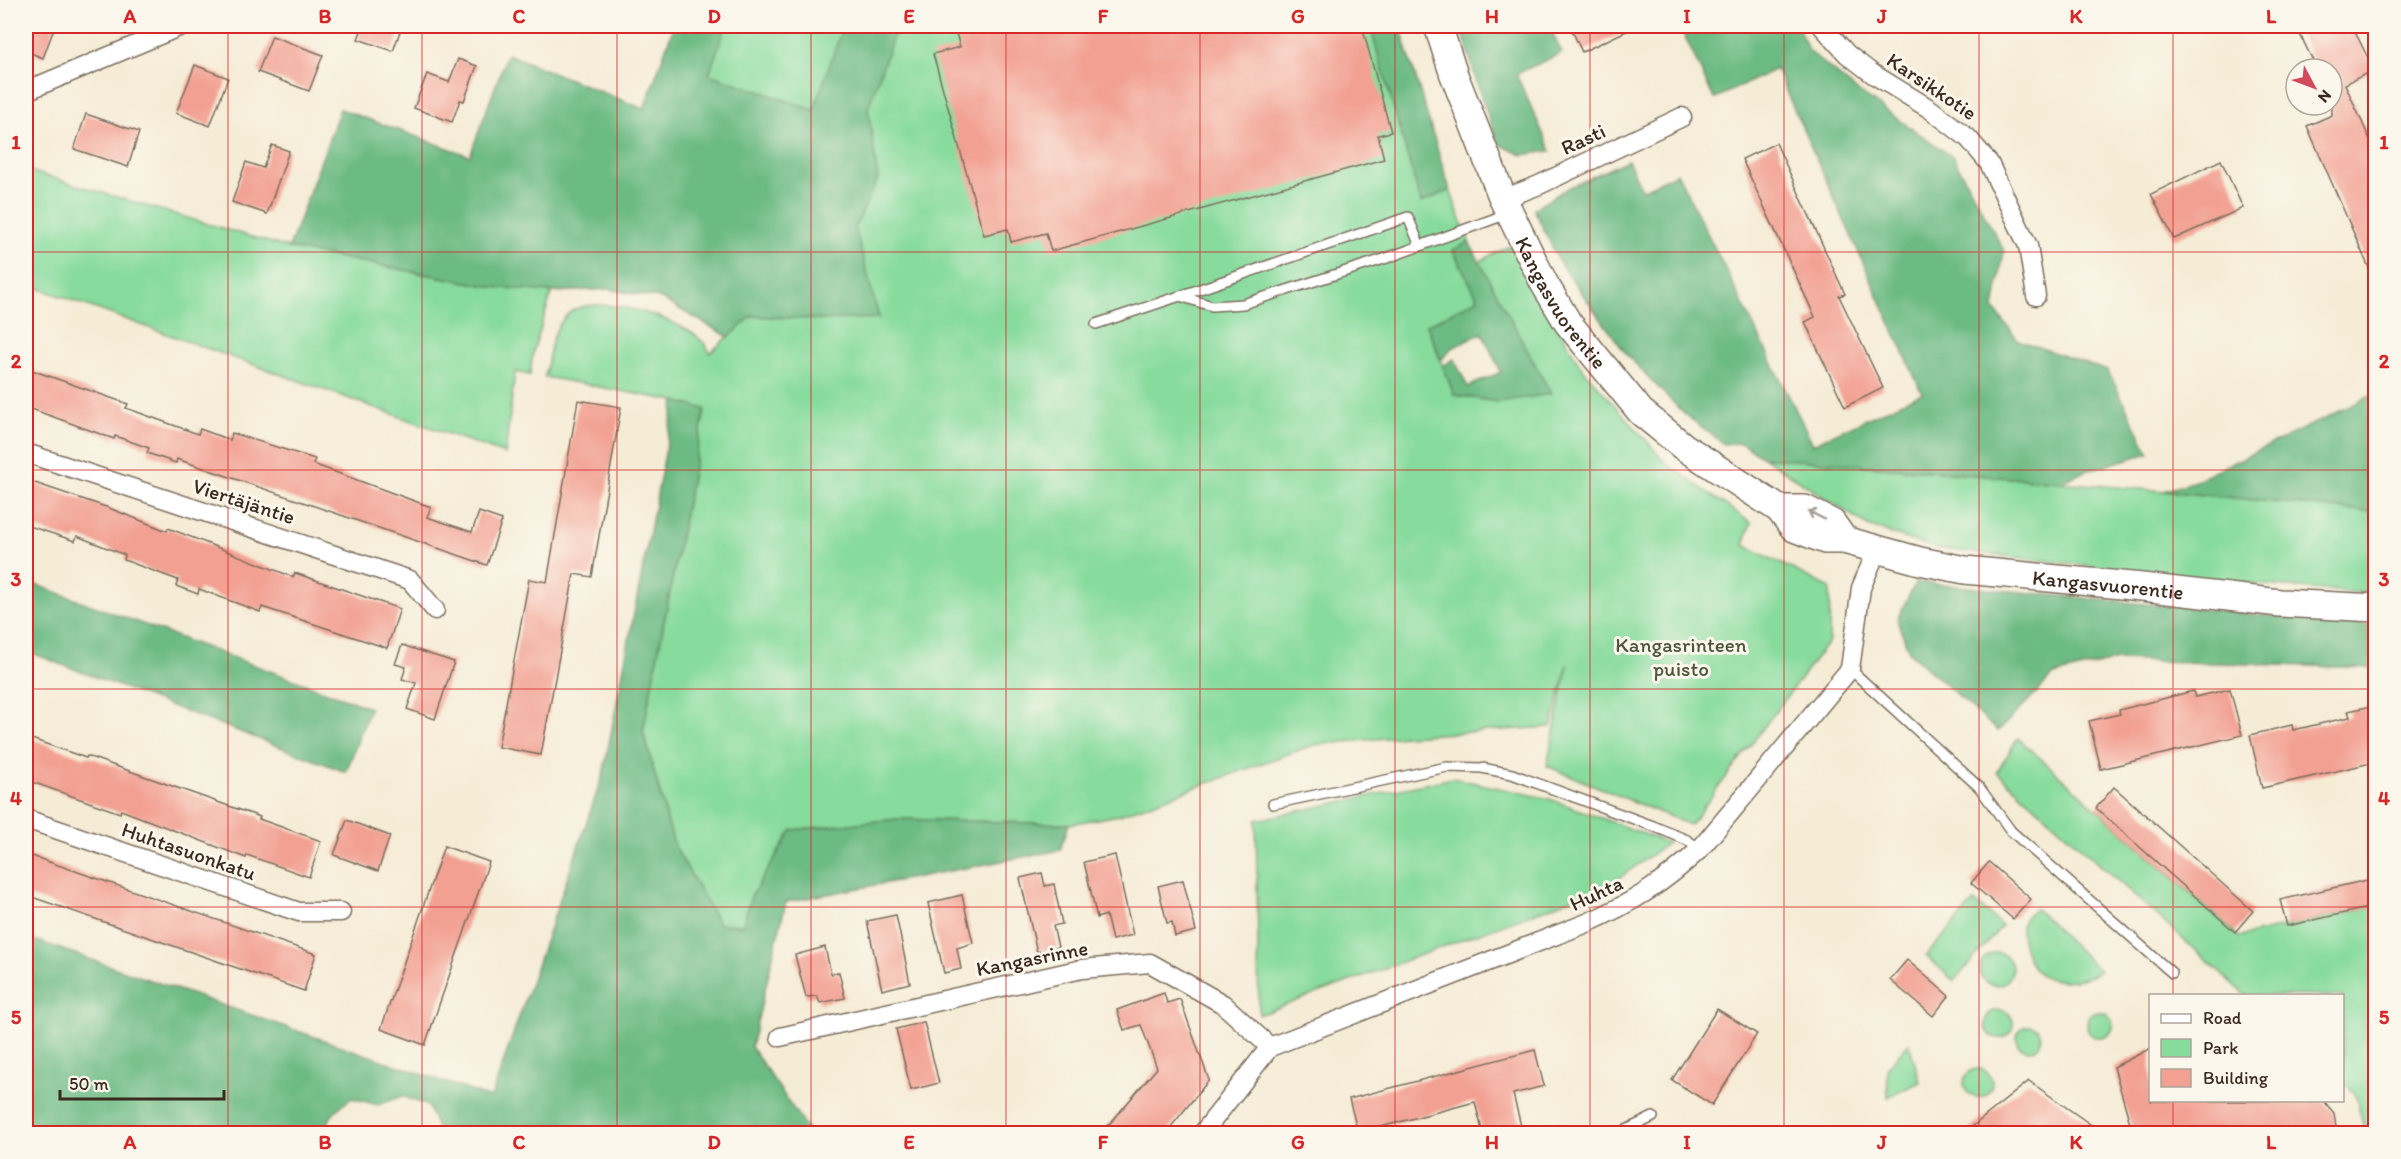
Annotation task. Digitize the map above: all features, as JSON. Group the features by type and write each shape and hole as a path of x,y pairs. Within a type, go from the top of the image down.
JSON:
{"main road":[{"name":"Kangasvuorentie","path":"1438,26 1454,75 1506,206 1544,283 1568,323 1641,412 1684,447 1779,509 1794,528 1825,540 1844,540 1965,570 2280,603 2376,608"}],"street":[{"path":"26,91 181,26"},
{"name":"Karsikkotie","path":"1821,26 1847,54 1864,67 1930,109 1968,138 1989,164 2028,246 2036,296"},
{"name":"Rasti","path":"1506,206 1539,185 1682,117"},
{"name":"Viertäjäntie","path":"26,453 410,580 435,610"},
{"path":"1850,669 1861,588 1877,550"},
{"name":"Huhta","path":"1270,1047 1623,908 1674,874 1700,849 1850,669"},
{"name":"Huhtasuonkatu","path":"26,819 299,912 341,912"},
{"name":"Kangasrinne","path":"780,1037 1082,969 1150,963 1223,1004 1270,1047"},
{"path":"1202,1134 1270,1047"}],"lane":[{"path":"1180,296 1212,306 1243,304 1420,246 1506,206"},
{"path":"1096,324 1408,217 1420,246"},
{"path":"1850,669 1979,787 2011,831 2172,973"},
{"path":"1274,804 1447,767 1482,768 1512,774 1653,826 1687,840 1700,849"},
{"path":"1618,1134 1653,1117"}],"green space":[{"path":"674,26 726,26 709,74 814,110 843,26 897,26 868,108 878,179 855,227 879,318 824,320 752,316 729,337 660,298 608,289 552,292 493,287 289,248 340,109 470,156 507,54 644,109"},
{"name":"Kangasrinteen puisto","path":"703,26 1370,26 1421,202 1450,190 1469,242 1453,251 1478,299 1427,325 1454,395 1524,397 1550,393 1478,262 1511,245 1581,367 1667,464 1751,523 1744,545 1830,588 1829,641 1690,825 1547,766 1568,664 1551,727 1406,736 1313,745 1119,815 1069,824 898,819 793,830 751,897 743,925 719,924 674,845 643,731 705,410 675,401 545,377 554,335 568,314 580,307 616,306 657,316 691,333 703,342 710,353 729,336 660,298 608,289 552,292 533,352 530,375 515,372 505,454 26,284 26,170 289,248 493,287 551,292"},
{"path":"1370,26 1400,26 1450,190 1421,203"},
{"path":"1461,26 1549,26 1562,53 1516,74 1551,151 1522,155 1499,144 1480,94"},
{"path":"1680,26 1797,26 1809,51 1856,90 1953,157 2004,251 1994,309 2018,340 2108,371 2149,453 2085,471 2061,482 1763,457 1741,443 1724,444 1684,414 1627,355 1560,263 1534,209 1566,189 1628,160 1642,190 1677,173 1813,444 1922,393 1776,69 1714,99"},
{"path":"1469,242 1551,394 1498,402 1454,395 1443,366 1454,359 1468,387 1501,372 1482,333 1452,348 1441,360 1427,325 1478,299 1453,250"},
{"path":"2375,394 2375,512 2164,491 2195,481"},
{"path":"675,401 705,409 643,731 674,845 719,924 743,925 751,897 792,830 898,819 1069,824 1060,850 786,902 751,1047 810,1133 439,1133 428,1106 403,1096 378,1105 352,1098 331,1117 327,1133 26,1133 26,937 491,1098 603,775"},
{"path":"1763,457 2164,491 2375,512 2375,594 2251,584 1934,548 1868,526"},
{"path":"26,581 370,708 346,772 26,651"},
{"path":"1916,582 2375,626 2375,668 2117,660 2054,675 1998,731 1909,652 1897,619"},
{"path":"2018,738 2239,937 2375,906 2375,1133 2365,1133 2355,1093 2344,1083 2344,994 2244,994 1997,772"},
{"path":"1453,778 1550,799 1668,843 1609,885 1259,1015 1256,820"},
{"path":"1974,901 2002,926 1954,981 1926,956"},
{"path":"2036,909 2100,971 2085,978 2067,981 2050,978 2035,970 2026,953 2021,926 2028,914"},
{"path":"1996,953 2007,958 2012,969 2007,980 1996,985 1985,980 1980,969 1985,958"},
{"path":"1999,1010 2009,1014 2013,1024 2009,1034 1999,1038 1989,1034 1985,1024 1989,1014"},
{"path":"2100,1012 2109,1016 2113,1025 2109,1034 2100,1038 2091,1034 2087,1025 2091,1016"},
{"path":"2029,1026 2037,1030 2041,1038 2037,1046 2029,1050 2021,1046 2017,1038 2021,1030"},
{"path":"1909,1043 1920,1082 1888,1097 1887,1067"},
{"path":"1978,1069 1988,1073 1992,1083 1988,1093 1978,1097 1968,1093 1964,1083 1968,1073"}],"building":[{"path":"26,26 55,26 43,58 26,51"},
{"path":"363,26 402,26 393,51 358,39"},
{"path":"954,26 1362,26 1391,132 1378,135 1384,159 1051,251 1046,233 1011,242 1008,229 984,235 933,54 960,47"},
{"path":"1570,26 1637,26 1582,52"},
{"path":"2296,26 2352,26 2374,70 2345,84 2376,153 2376,284 2307,126 2327,117 2344,117 2344,57 2311,57"},
{"path":"272,36 323,55 309,91 258,72"},
{"path":"458,59 477,66 464,101 460,100 452,122 414,108 427,74 449,82"},
{"path":"195,65 228,78 210,126 176,113"},
{"path":"86,114 139,132 128,167 74,149"},
{"path":"1776,143 1845,294 1839,296 1883,388 1845,407 1805,322 1815,317 1742,159"},
{"path":"272,145 289,151 267,214 232,202 246,162 263,168"},
{"path":"2221,160 2243,208 2174,239 2151,194"},
{"path":"26,368 128,404 126,408 198,434 200,429 230,440 232,433 315,459 313,464 431,507 427,517 472,532 479,512 502,520 487,565 177,459 176,463 147,453 149,448 115,436 114,439 26,407"},
{"path":"578,400 621,407 592,577 574,574 541,755 498,747 529,579 547,582"},
{"path":"26,480 109,508 167,531 168,528 293,577 295,573 400,609 387,648 262,607 260,612 199,589 198,594 176,586 178,580 124,560 125,555 77,536 75,541 26,525"},
{"path":"402,645 454,662 435,719 407,709 416,683 402,679 406,667 395,664"},
{"path":"2230,689 2242,735 2101,769 2089,721 2120,714 2119,710 2193,691 2195,697"},
{"path":"2372,706 2373,711 2376,711 2376,762 2262,788 2250,735 2292,725 2293,730 2350,717 2348,711"},
{"path":"26,737 86,758 87,756 321,841 309,877 247,855 246,858 121,810 120,813 26,780"},
{"path":"2114,787 2253,911 2235,932 2096,808"},
{"path":"347,820 390,836 378,871 334,855"},
{"path":"444,846 489,862 425,1045 381,1029"},
{"path":"26,854 316,954 304,991 26,895"},
{"path":"1115,855 1133,935 1112,940 1106,915 1097,918 1084,862"},
{"path":"1989,862 2031,899 2013,919 1971,883"},
{"path":"1042,873 1045,886 1054,884 1062,924 1053,926 1058,947 1037,952 1020,878"},
{"path":"2376,878 2376,906 2287,926 2280,900"},
{"path":"1183,880 1196,931 1175,936 1172,922 1167,923 1158,886"},
{"path":"962,895 973,943 957,948 961,969 944,973 928,903"},
{"path":"896,915 910,983 882,990 867,921"},
{"path":"825,947 831,974 839,972 845,998 820,1003 817,996 806,997 795,955"},
{"path":"1907,960 1949,996 1933,1016 1890,980"},
{"path":"1164,993 1167,1003 1180,999 1209,1080 1165,1134 1101,1134 1157,1068 1141,1025 1124,1030 1117,1010"},
{"path":"1717,1009 1757,1034 1712,1105 1672,1080"},
{"path":"924,1022 939,1083 911,1090 896,1029"},
{"path":"2149,1049 2149,1102 2325,1102 2334,1113 2337,1134 2133,1134 2114,1067"},
{"path":"1535,1050 1544,1086 1513,1094 1523,1134 1483,1134 1475,1102 1358,1133 1349,1099"},
{"path":"2029,1081 2104,1134 1963,1134"}]}
